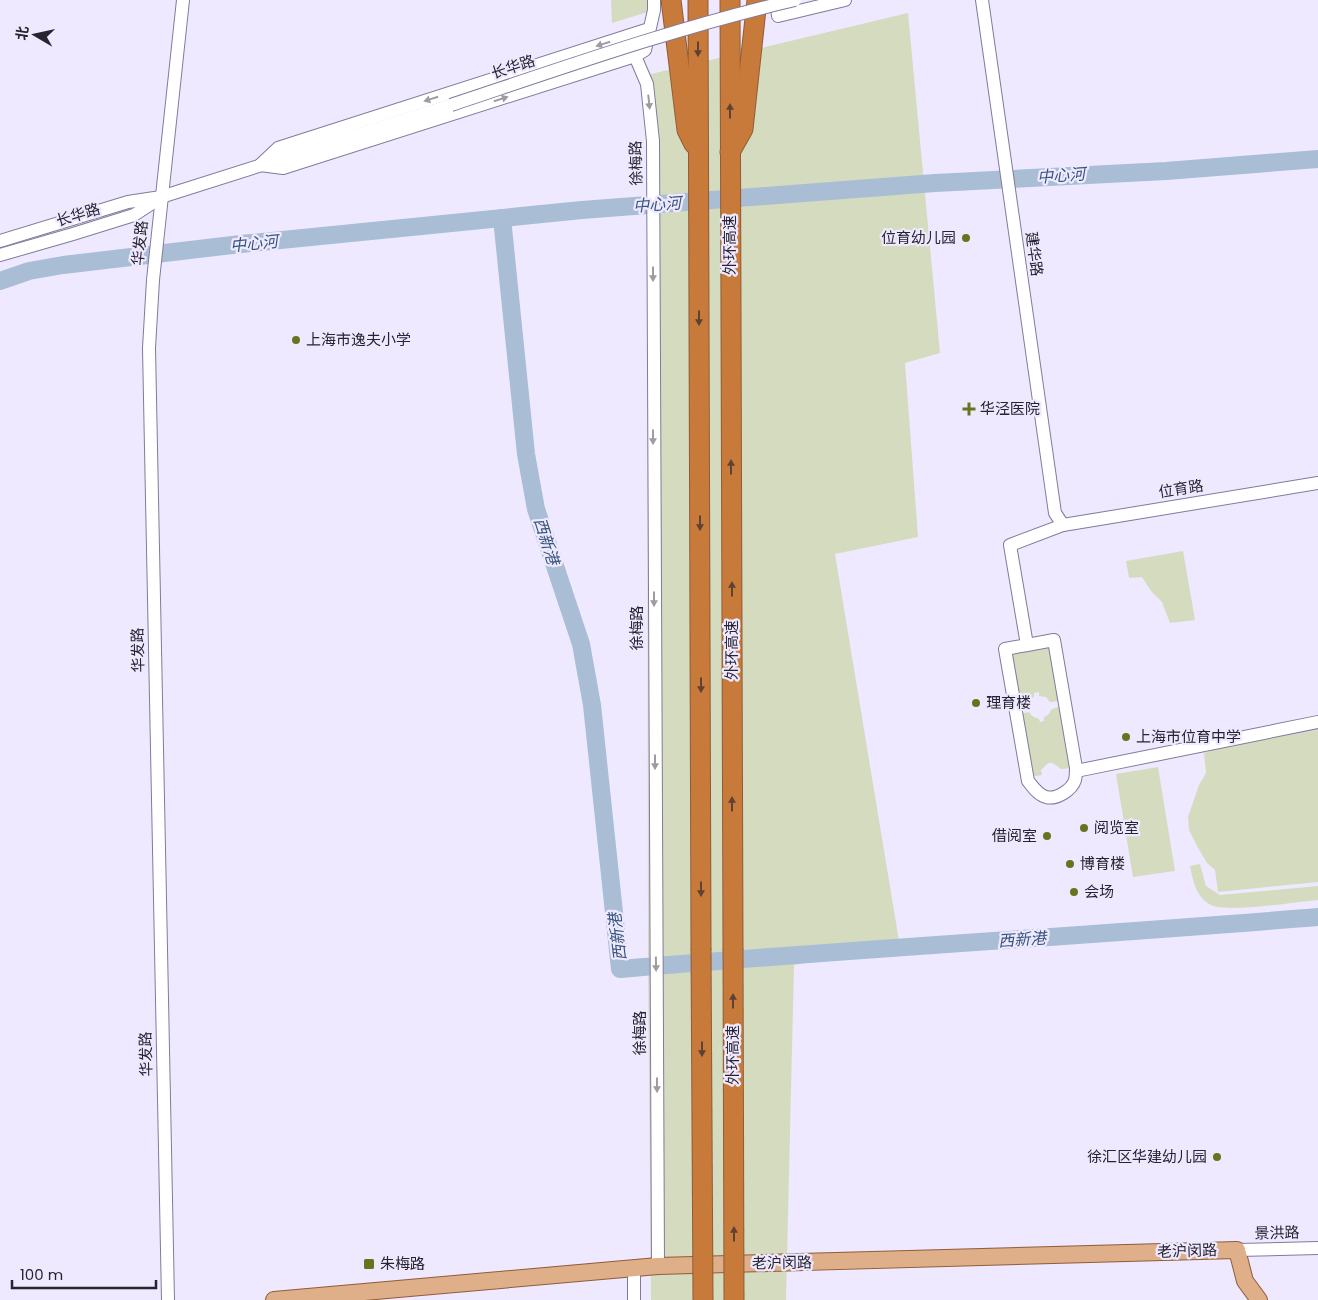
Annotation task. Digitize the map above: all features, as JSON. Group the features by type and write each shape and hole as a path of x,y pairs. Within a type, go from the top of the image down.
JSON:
{"highway":[{"path":"671,0 687,130 699,151"},
{"name":"外环高速","path":"698,0 703,1300"},
{"name":"外环高速","path":"730,0 734,1300"},
{"path":"730,152 743,129 757,0"}],"main road":[{"name":"老沪闵路","path":"274,1300 634,1267 1237,1250 1245,1281 1259,1300"}],"street":[{"name":"华发路","path":"168,1300 149,348 161,197 183,0"},
{"path":"635,56 645,50 654,10 654,0"},
{"path":"776,0 778,16 845,0"},
{"name":"长华路","path":"0,241 128,202 161,197 631,46 795,0"},
{"name":"建华路","path":"982,0 1055,513 1063,525"},
{"name":"长华路","path":"260,165 278,148 649,29"},
{"name":"长华路","path":"260,165 283,168 635,56"},
{"name":"徐梅路","path":"635,56 647,84 653,141 658,1266"},
{"name":"长华路","path":"0,255 134,215 161,197"},
{"name":"位育路","path":"1027,645 1010,545 1063,525 1318,483"},
{"path":"1054,640 1076,771 1075,782 1068,790 1052,798 1044,797 1028,781 1005,649 1027,645 1054,640"},
{"path":"1076,771 1318,722"},
{"name":"景洪路","path":"1237,1250 1318,1248"},
{"path":"634,1267 634,1300"}],"green space":[{"path":"611,0 654,0 654,10 612,23"},
{"path":"908,13 940,353 905,363 918,537 835,554 900,947 794,965 786,1300 651,1300 648,955 647,75"},
{"path":"1183,551 1195,620 1170,623 1162,602 1151,591 1142,577 1129,578 1126,561"},
{"path":"1050,648 1059,701 1050,702 1046,697 1039,696 1039,692 1034,693 1034,697 1030,699 1028,706 1019,708 1011,654"},
{"path":"1060,708 1071,768 1061,769 1053,763 1048,763 1041,770 1042,775 1030,777 1020,714 1029,712 1032,716 1039,719 1040,722 1044,721 1044,717 1052,709"},
{"path":"1318,730 1318,882 1218,892 1215,870 1207,863 1189,830 1188,817 1199,785 1206,773 1204,753 1222,747"},
{"path":"1158,767 1175,871 1133,877 1116,774"},
{"path":"1200,864 1206,886 1220,895 1318,886 1318,900 1231,908 1211,905 1202,898 1192,877 1190,866"}],"waterway":[{"name":"中心河","path":"0,281 29,271 63,265 241,244 582,210 935,183 1166,171 1318,159"},
{"name":"西新港","path":"502,218 526,454 536,509 581,644 592,705 620,969 1318,917"}],"place":[{"name":"位育幼儿园","path":"966,238"},
{"name":"上海市逸夫小学","path":"296,340"},
{"name":"华泾医院","path":"969,409"},
{"name":"理育楼","path":"976,703"},
{"name":"上海市位育中学","path":"1126,737"},
{"name":"阅览室","path":"1084,828"},
{"name":"借阅室","path":"1047,836"},
{"name":"博育楼","path":"1070,864"},
{"name":"会场","path":"1074,892"},
{"name":"徐汇区华建幼儿园","path":"1217,1157"},
{"name":"朱梅路","path":"369,1264"}]}
